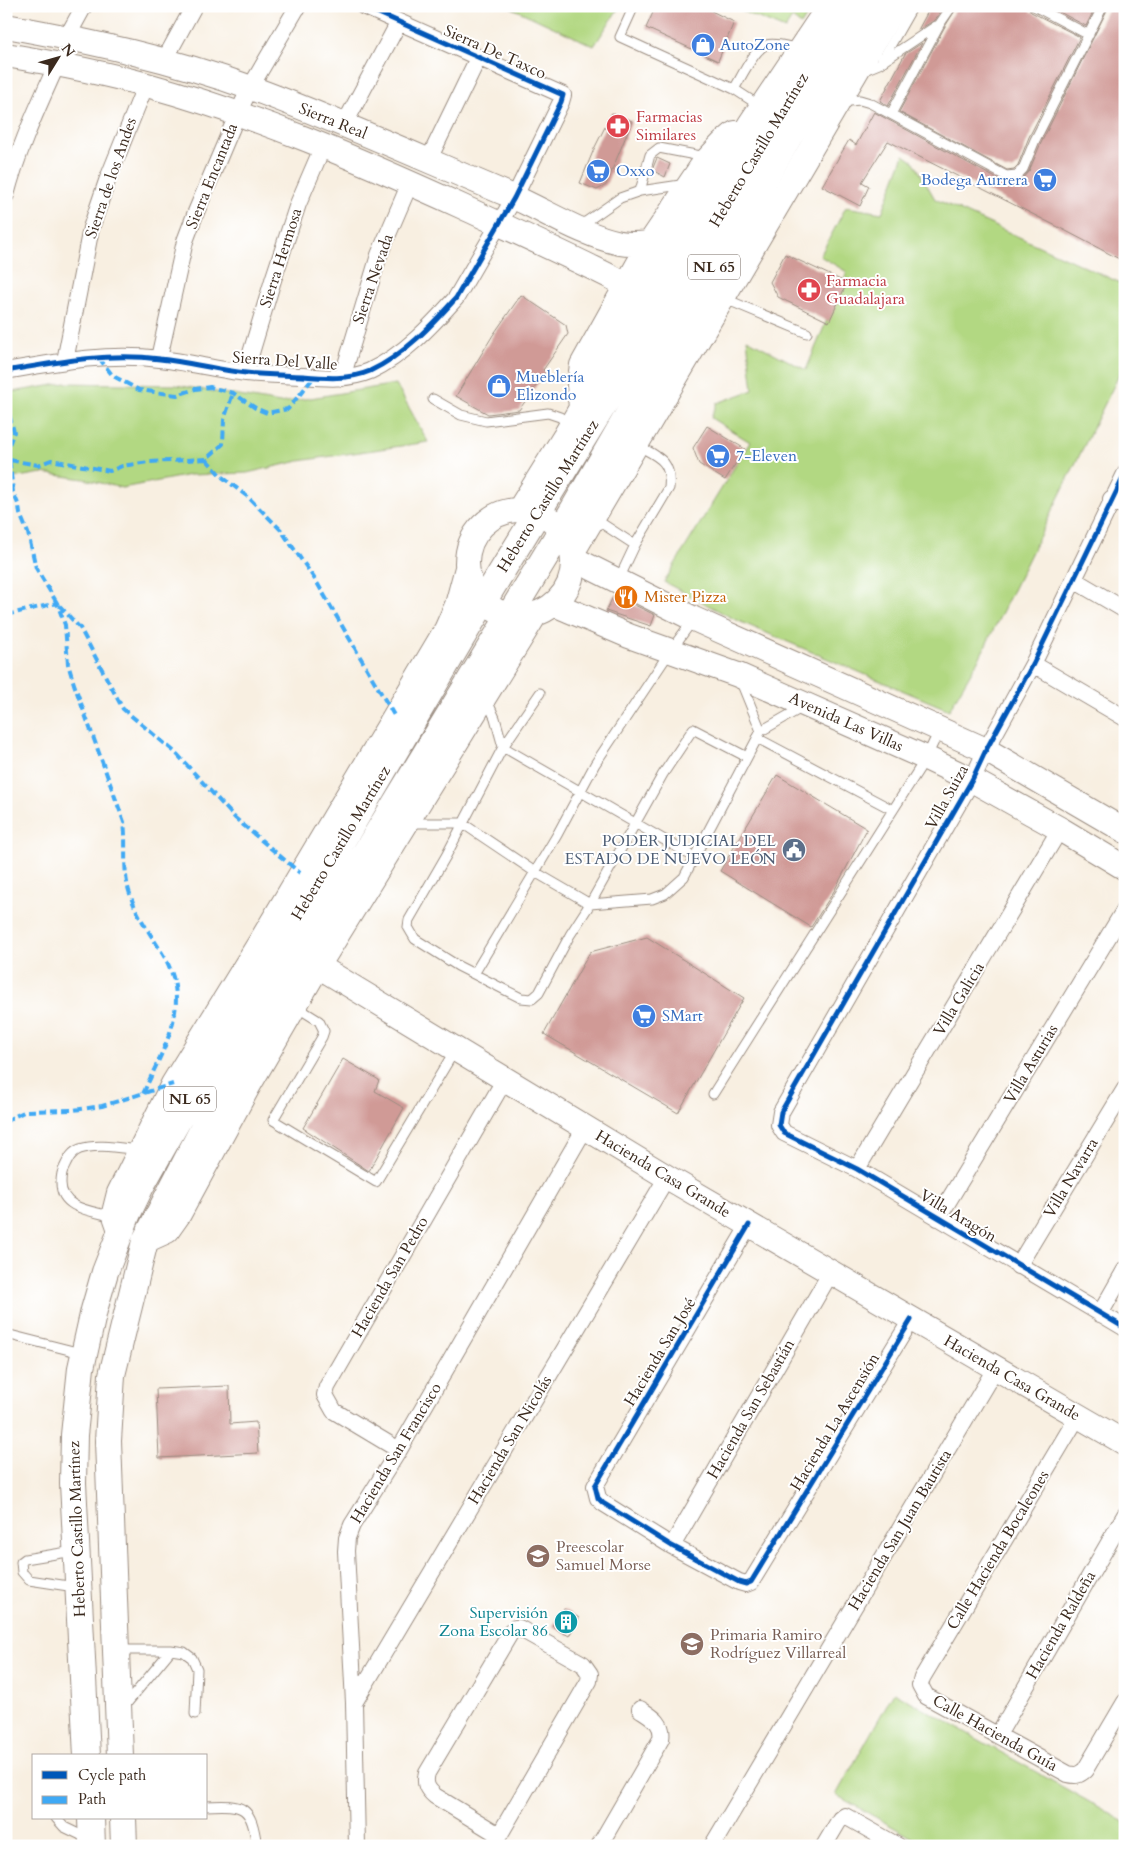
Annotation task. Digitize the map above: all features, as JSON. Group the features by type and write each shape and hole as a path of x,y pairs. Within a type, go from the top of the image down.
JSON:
{"main road":[{"name":"Heberto Castillo Martínez","path":"808,91 845,6"},
{"name":"Heberto Castillo Martínez","path":"291,951 483,602 528,512 647,334 776,130 808,91 869,6"},
{"name":"Heberto Castillo Martínez","path":"120,1754 108,1441 112,1375 128,1213 195,1090 291,951 509,616 570,546 776,130"},
{"path":"633,295 647,334"},
{"name":"Heberto Castillo Martínez","path":"87,1754 73,1483 77,1394 94,1310 105,1272 127,1231"},
{"path":"123,1820 124,1846"}],"street":[{"path":"67,37 84,6"},
{"path":"164,61 194,6"},
{"name":"Sierra Encantada","path":"159,358 185,241 250,88 298,6"},
{"name":"Sierra De Taxco","path":"363,6 563,96"},
{"path":"808,91 800,49 829,6"},
{"path":"633,295 808,91 855,74 895,6"},
{"path":"344,125 399,22"},
{"name":"Sierra Real","path":"6,26 67,37 164,61 250,88 344,125 619,243 650,243"},
{"name":"Sierra Real","path":"6,55 57,64 146,84 238,113 323,146 499,224 633,295"},
{"path":"428,161 478,58"},
{"path":"6,195 12,171 57,64"},
{"name":"Sierra de los Andes","path":"65,361 92,228 107,181 146,84"},
{"name":"Sierra Del Valle","path":"6,371 65,361 99,358 159,358 245,373 342,378 369,371 398,354 425,331 456,298 514,198 563,96"},
{"path":"776,130 722,298 594,518 570,546 571,579 545,610 485,696 407,823 291,951 173,1084 119,1193 115,1208 127,1231 167,1231 179,1214 249,1085 295,1006 291,951 446,630 457,605 467,568 469,548 478,531 498,515 528,512 576,417 633,295 650,243 709,158 733,134 776,130"},
{"name":"Sierra Hermosa","path":"245,373 298,204 323,146"},
{"name":"Sierra Nevada","path":"342,378 379,255 410,183"},
{"name":"Villa Suiza","path":"779,1125 781,1112 972,780 986,750 1033,664 1074,580 1118,503 1125,474"},
{"name":"Avenida Las Villas","path":"528,512 553,522 570,546 618,581 694,619 986,750 1125,831"},
{"path":"467,568 475,592 483,602 495,610 509,616 526,617 545,610"},
{"path":"1074,580 1125,610"},
{"name":"Avenida Las Villas","path":"545,610 629,636 738,674 972,780 1125,868"},
{"path":"1033,664 1125,718"},
{"name":"Villa Galicia","path":"857,1169 1060,829"},
{"name":"Villa Asturias","path":"938,1218 1125,909"},
{"name":"Hacienda Casa Grande","path":"291,951 667,1177 1125,1443"},
{"name":"Hacienda San Pedro","path":"399,1450 334,1411 325,1395 327,1387 505,1079"},
{"name":"Villa Navarra","path":"1018,1266 1125,1089"},
{"name":"Villa Aragón","path":"779,1125 784,1133 857,1169 1125,1328"},
{"name":"Hacienda San Francisco","path":"357,1846 354,1703 346,1551 347,1538 352,1525 399,1450 584,1128"},
{"name":"Hacienda San Nicolás","path":"354,1703 667,1177"},
{"name":"Hacienda San José","path":"672,1546 602,1503 596,1492 596,1486 750,1225"},
{"path":"1100,1314 1125,1270"},
{"name":"Hacienda San Sebastián","path":"672,1546 830,1272"},
{"name":"Hacienda La Ascensión","path":"672,1546 740,1582 746,1584 755,1579 911,1320"},
{"name":"Hacienda San Juan Bautista","path":"712,1846 995,1369"},
{"name":"Calle Hacienda Bocaleones","path":"920,1685 922,1678 1078,1416"},
{"name":"Hacienda Raldeña","path":"998,1735 1125,1515"},
{"path":"514,1628 523,1628 583,1664 590,1674 589,1681 496,1840 435,1796 428,1790 425,1781 427,1773 511,1632 514,1628"},
{"name":"Calle Hacienda Guía","path":"920,1685 926,1696 1074,1776 1080,1775 1085,1770 1125,1702"},
{"path":"599,1846 661,1739 660,1725 654,1718 640,1709"},
{"path":"824,1846 840,1819 845,1816 898,1846"}],"lane":[{"path":"634,6 620,37 734,89 776,130"},
{"path":"879,64 913,6"},
{"path":"891,114 939,25 952,6"},
{"path":"1034,6 1089,35"},
{"path":"808,91 860,100 891,114 1006,176 1017,174 1023,169 1035,140 1103,6"},
{"path":"855,74 879,64 939,25"},
{"path":"734,89 761,47 772,44 800,49"},
{"path":"640,191 650,155 659,148 709,158"},
{"path":"578,227 620,198 640,191 691,184"},
{"path":"722,298 807,333"},
{"path":"433,399 461,415 486,422 548,413 560,417 576,417"},
{"path":"618,581 635,545 669,488 670,478 668,469 660,457 637,445"},
{"path":"594,518 635,545"},
{"path":"474,974 535,872 595,764 670,650 694,619"},
{"path":"738,674 759,735 893,810"},
{"path":"540,693 503,747 446,856 413,912 408,927 415,939 474,974 521,998 532,999 539,993 570,935 590,904 663,774 692,729 747,757"},
{"path":"485,696 495,718 503,747 694,857"},
{"path":"407,823 462,823 535,872 590,904 644,900 665,894 684,878 759,735 807,705"},
{"path":"713,1094 926,758 940,729"},
{"path":"295,1006 319,1021 324,1031 322,1038 273,1120 376,1182 456,1049"},
{"path":"127,1231 72,1205 66,1200 61,1190 62,1173 71,1154 90,1146 140,1150"},
{"path":"6,1334 85,1353"},
{"path":"76,1550 25,1559 21,1562 22,1572 29,1580 78,1587"},
{"path":"116,1650 171,1650 184,1652 192,1658 197,1669 195,1714"},
{"path":"118,1714 171,1650"},
{"path":"208,1806 232,1804 242,1809 254,1824 256,1846"},
{"path":"58,1820 64,1827 92,1835"}],"green space":[{"path":"508,6 620,6 594,46"},
{"path":"730,6 813,6 801,25 792,18 785,29"},
{"path":"904,155 914,162 935,199 1125,285 1125,363 980,657 949,710 736,620 664,582 750,442 711,418 717,403 753,390 747,339 806,370 847,272 820,256 846,207 882,213"},
{"path":"66,383 176,385 280,403 396,384 428,442 299,461 247,473 190,475 122,488 84,479 42,473 6,479 6,393"},
{"path":"894,1692 1125,1822 1125,1846 927,1846 836,1795"}],"building":[{"name":"AutoZone","path":"656,6 701,6 734,22 718,61 646,28"},
{"path":"931,6 944,6 935,20 918,30"},
{"path":"958,6 1028,6 1031,12 1080,37 1029,137 1018,165 1014,169 1007,170 899,112 944,28"},
{"path":"1048,6 1096,6 1086,26"},
{"path":"1109,6 1125,6 1125,262 888,141 862,182 869,186 860,206 822,186 849,140 856,145 874,112 1003,182 1021,180 1029,171"},
{"path":"922,43 888,106 880,101 905,54"},
{"path":"612,113 632,121 606,185 597,190 580,183"},
{"path":"657,158 670,164 665,177 652,170"},
{"name":"Farmacia Guadalajara","path":"785,254 847,283 829,322 778,297 770,282"},
{"path":"521,295 566,325 568,334 543,370 546,372 519,410 488,414 456,396 493,335"},
{"name":"7-Eleven","path":"707,426 745,449 725,480 699,464 693,448"},
{"path":"614,595 655,615 651,626 606,611"},
{"name":"PODER JUDICIAL DEL ESTADO DE NUEVO LEÓN","path":"777,775 867,829 834,891 811,927 720,871"},
{"name":"SMart","path":"647,937 744,998 678,1113 544,1034 590,952"},
{"path":"343,1059 379,1080 375,1091 404,1108 369,1171 303,1128"},
{"path":"229,1386 230,1424 256,1422 258,1453 159,1458 156,1389"},
{"name":"Supervisión Zona Escolar 86","path":"564,1609 579,1618 569,1636 552,1626"}],"marked path":[{"path":"99,358 113,376 139,390 177,395 195,389 210,387 233,393 257,409 267,413 288,409 314,377"},
{"path":"10,460 38,465 51,460 110,471 122,466 149,462 206,459 223,444 224,420 233,393"},
{"path":"6,403 14,432 8,447 13,492 28,533 36,568 57,603 80,628 123,709 176,753 235,818 300,873"},
{"path":"206,459 221,476 248,497 281,530 316,581 395,717"},
{"path":"6,615 57,603 65,625 68,664 74,684 124,822 125,867 130,894 137,911 165,958 173,976 176,993 172,1027 143,1094"},
{"path":"6,1122 26,1111 74,1110 102,1106 173,1084"}],"cycle path":[{"path":"6,371 102,357 141,357 171,360 253,374 328,378 354,376 370,371 394,357 437,319 456,298 514,198 563,95 363,6"},
{"path":"1125,474 1033,664 986,750 972,780 781,1112 779,1125 784,1133 857,1169 1125,1328"},
{"path":"749,1225 595,1486 598,1498 603,1503 672,1546 739,1582 746,1584 751,1582 911,1320"}],"place":[{"name":"AutoZone","path":"703,45"},
{"name":"Farmacias Similares","path":"618,126"},
{"name":"Oxxo","path":"598,171"},
{"name":"Bodega Aurrera","path":"1045,180"},
{"name":"Farmacia Guadalajara","path":"809,290"},
{"name":"Mueblería Elizondo","path":"499,386"},
{"name":"7-Eleven","path":"718,456"},
{"name":"Mister Pizza","path":"626,597"},
{"name":"PODER JUDICIAL DEL ESTADO DE NUEVO LEÓN","path":"794,850"},
{"name":"SMart","path":"644,1016"},
{"name":"Preescolar Samuel Morse","path":"538,1556"},
{"name":"Supervisión Zona Escolar 86","path":"566,1622"},
{"name":"Primaria Ramiro Rodríguez Villarreal","path":"692,1644"}]}
